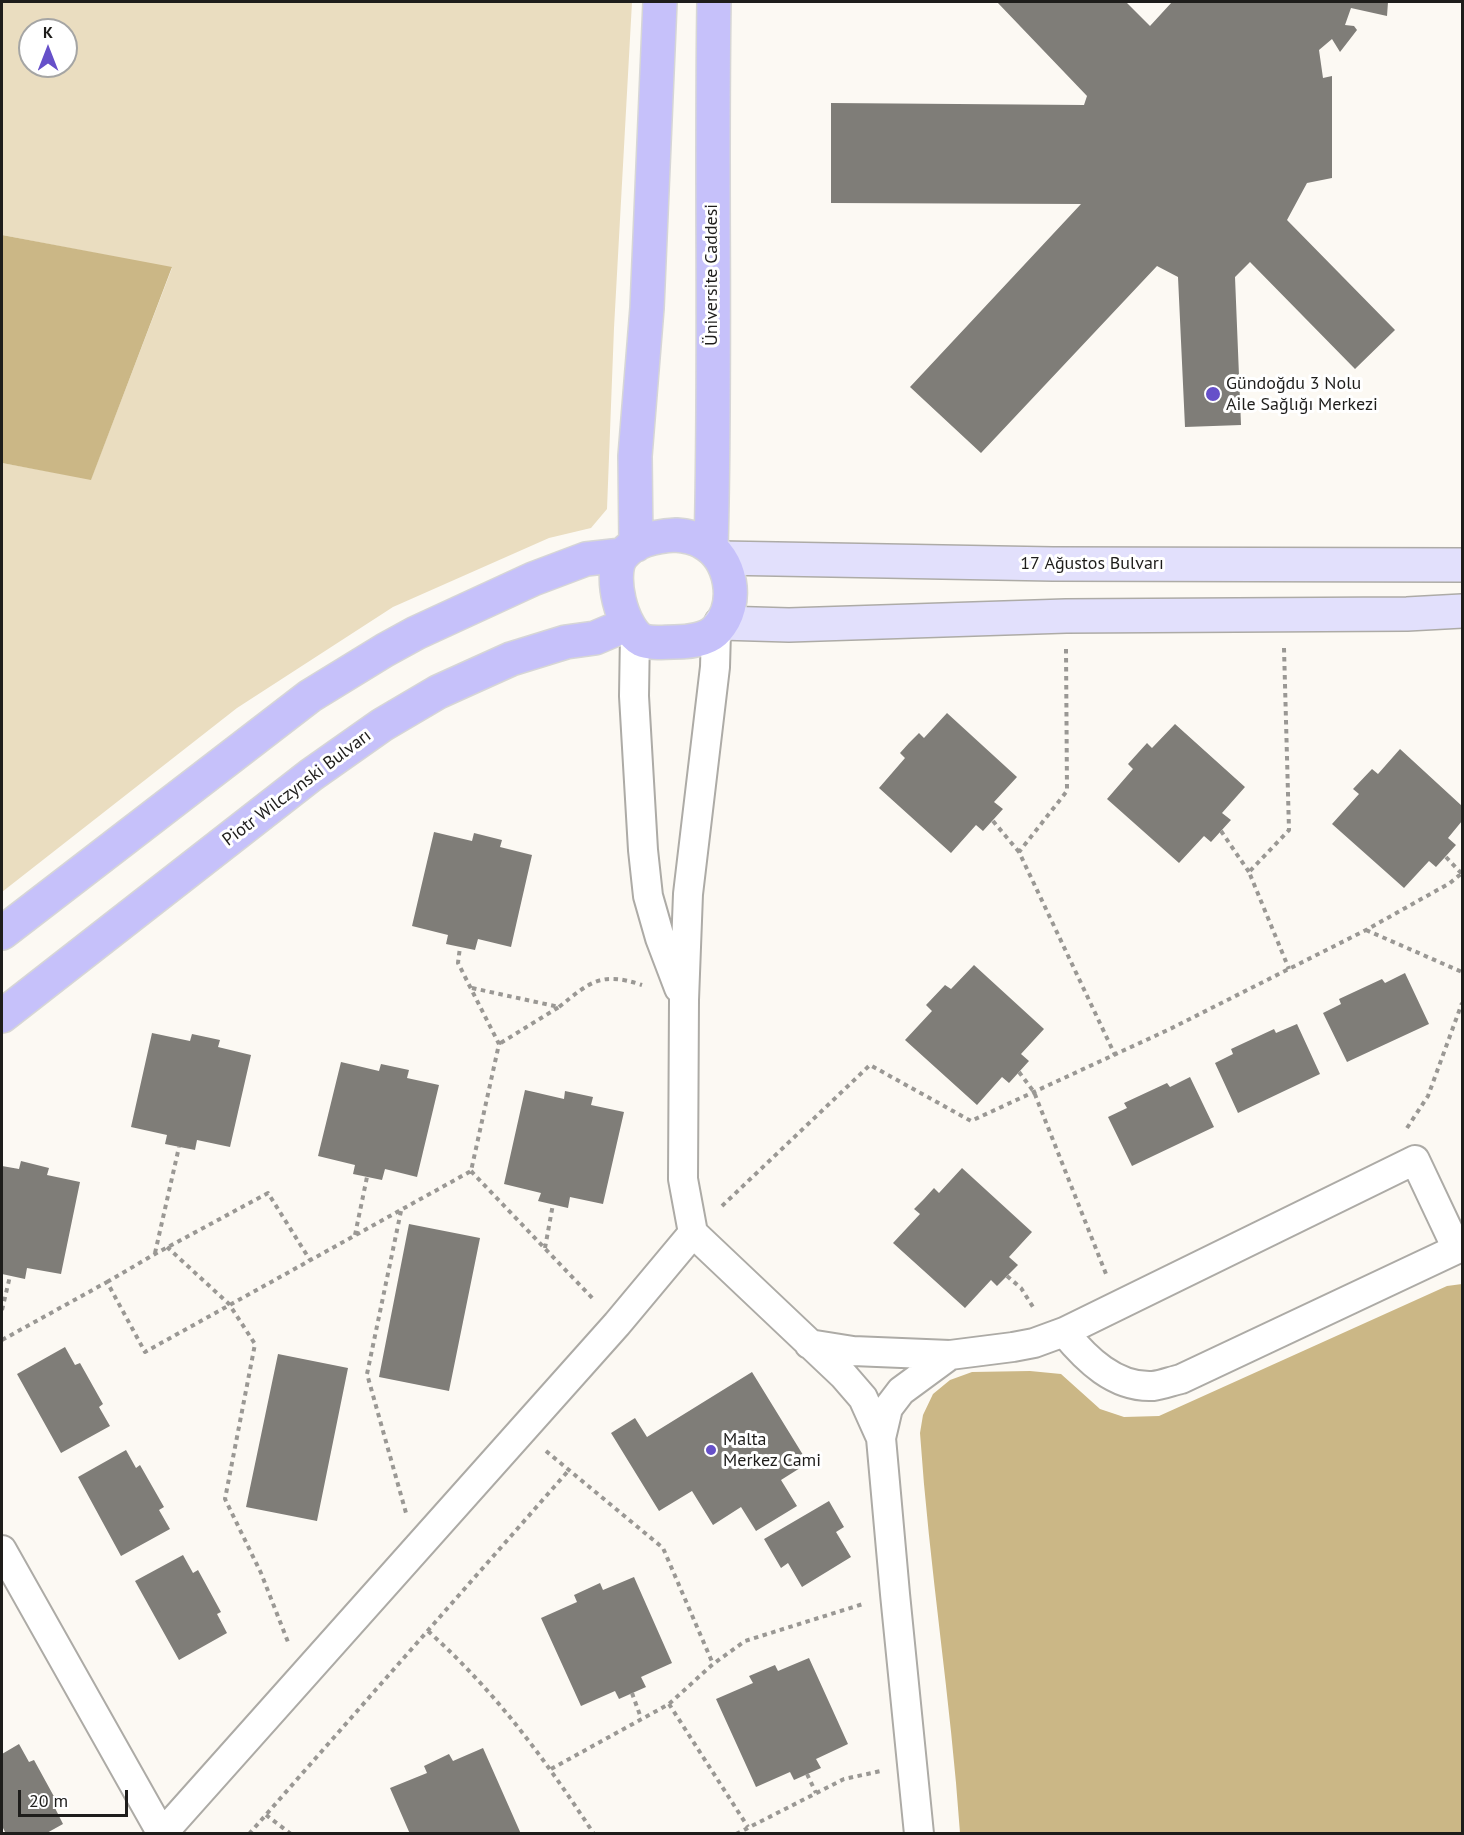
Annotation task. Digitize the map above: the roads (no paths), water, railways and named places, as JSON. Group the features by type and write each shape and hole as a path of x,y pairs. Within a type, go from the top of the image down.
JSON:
{"main road":[{"path":"2,933 310,696 416,633 533,579 586,559 629,550 660,536 691,536 704,542 716,553 729,577 731,596 727,615 719,627 701,638 681,642 641,639 632,628 617,592 619,561 629,550 647,308 660,2"},
{"name":"Üniversite Caddesi","path":"714,2 712,295 716,553"},
{"name":"17 Ağustos Bulvarı","path":"716,553 1053,564 1462,565"},
{"path":"719,627 1066,616 1407,614 1462,611"},
{"name":"Piotr Wilczynski Bulvarı","path":"2,1016 311,775 382,725 438,693 511,659 566,642 594,638 632,628"}],"street":[{"path":"719,627 688,894 682,1179 693,1233 844,1376 863,1398 881,1438"},
{"path":"632,628 634,707 648,896 660,938 684,1000"},
{"path":"809,1344 853,1351 950,1355 1012,1347 1055,1335 1415,1160 1457,1249 1181,1379 1153,1386 1126,1382 1104,1371 1055,1335"},
{"path":"2,1550 162,1833 617,1324 693,1233"},
{"path":"919,1833 881,1438 888,1408 901,1391 950,1355"}],"place":[{"name":"Gündoğdu 3 Nolu Aile Sağlığı Merkezi","path":"1213,394"},
{"name":"Malta Merkez Cami","path":"711,1450"}]}
